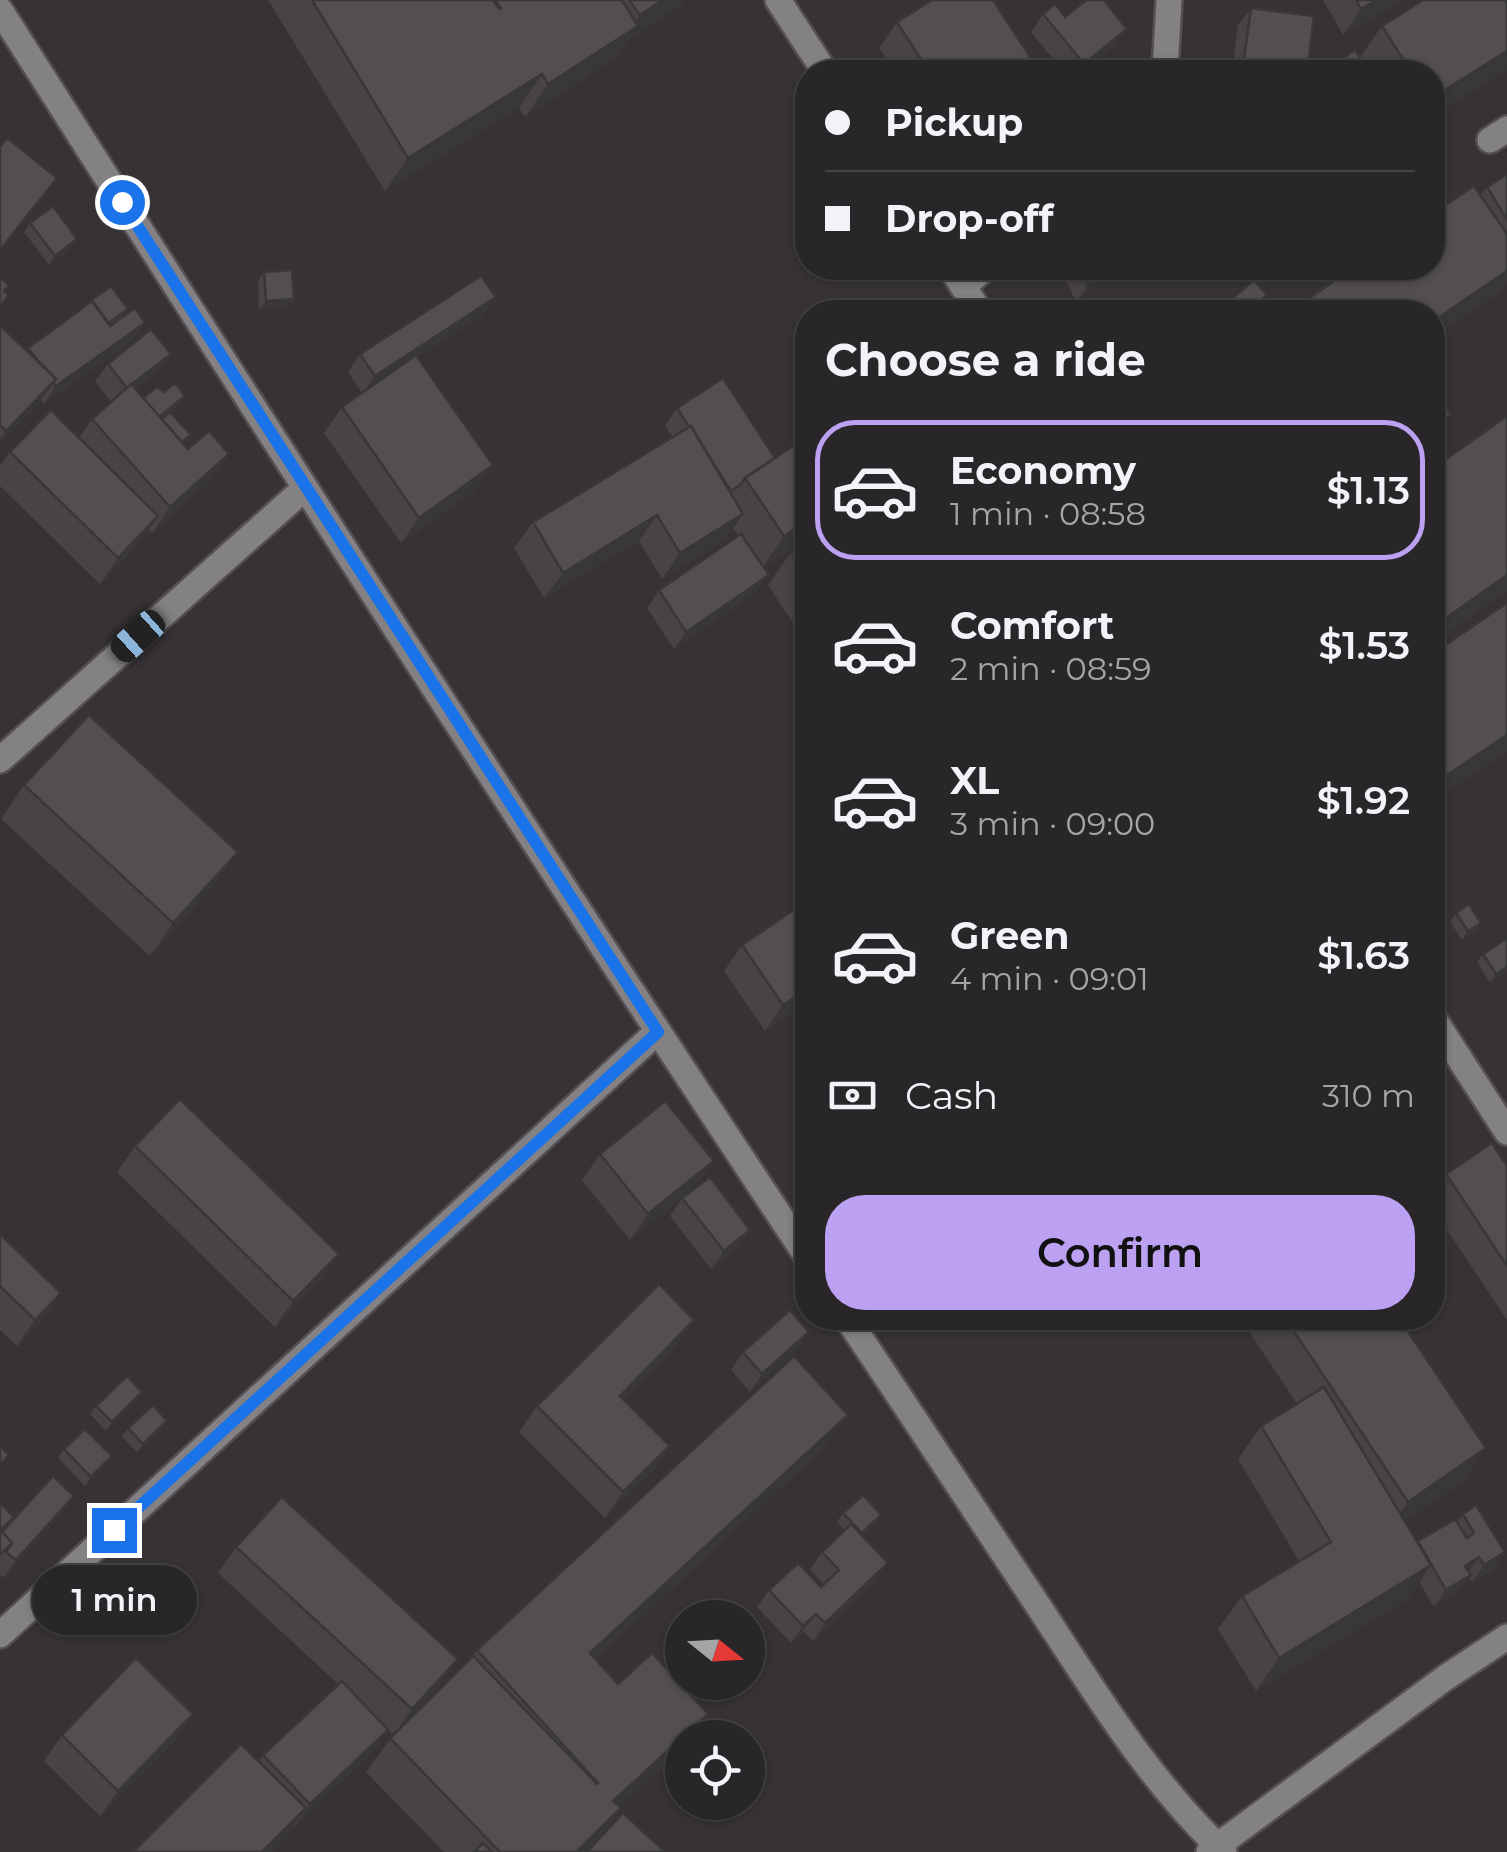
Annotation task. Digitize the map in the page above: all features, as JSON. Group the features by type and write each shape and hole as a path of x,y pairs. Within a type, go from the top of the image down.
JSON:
{"street":[{"path":"778,0 817,60"},
{"path":"1166,60 1170,0"},
{"path":"0,10 305,488 795,1238"},
{"path":"0,760 305,488"},
{"path":"0,1634 658,1032"},
{"path":"1445,1036 1507,1132"},
{"path":"855,1330 1060,1640 1148,1766 1217,1850 1445,1678 1507,1638"}],"building":[{"path":"312,0 493,0 499,9 495,0 622,0 638,26 548,84 542,74 408,158"},
{"path":"629,0 663,0 640,15"},
{"path":"932,0 993,0 1032,60 921,60 897,22"},
{"path":"1086,0 1104,0 1127,29 1089,60 1081,60 1043,14 1055,4 1065,17"},
{"path":"1356,0 1377,0 1361,9"},
{"path":"1423,0 1507,0 1507,51 1445,90 1445,60 1403,60 1382,26"},
{"path":"1251,8 1314,16 1309,60 1244,59"},
{"path":"1355,50 1362,60 1340,60"},
{"path":"7,138 57,178 0,250 0,147"},
{"path":"1507,174 1507,220 1487,187"},
{"path":"1474,186 1507,234 1507,271 1445,313 1445,300 1306,300 1336,280 1445,280 1445,205"},
{"path":"53,206 77,239 55,256 30,223"},
{"path":"292,270 294,299 266,301 264,272"},
{"path":"481,276 496,297 375,376 360,354"},
{"path":"0,277 9,285 4,291 9,295 0,306"},
{"path":"1254,280 1267,295 1261,300 1231,300"},
{"path":"111,286 128,309 109,323 92,301 86,304"},
{"path":"92,301 110,326 135,308 145,323 56,386 56,379 28,348"},
{"path":"0,325 56,379 6,431 0,425"},
{"path":"151,329 171,354 127,388 108,364"},
{"path":"416,355 493,465 419,518 342,407"},
{"path":"723,378 775,458 731,491 677,408"},
{"path":"175,383 185,396 159,417 143,398 157,387 164,392"},
{"path":"131,384 188,449 209,431 229,454 170,507 92,419"},
{"path":"51,410 158,516 118,558 10,452"},
{"path":"170,412 191,435 182,442 162,419"},
{"path":"1507,416 1507,575 1445,619 1445,460"},
{"path":"691,426 743,514 680,553 657,515 563,573 533,522"},
{"path":"795,445 795,529 784,536 745,478"},
{"path":"741,534 769,575 686,632 659,590"},
{"path":"1507,603 1507,735 1445,776 1445,645"},
{"path":"89,715 238,852 173,923 24,785"},
{"path":"1469,904 1481,923 1468,931 1456,913"},
{"path":"795,909 795,997 783,1005 742,945"},
{"path":"1507,938 1507,967 1496,974 1483,954"},
{"path":"180,1099 339,1254 293,1301 135,1146"},
{"path":"665,1101 714,1161 648,1214 600,1154"},
{"path":"1492,1143 1507,1166 1507,1266 1446,1174"},
{"path":"710,1177 750,1230 724,1251 682,1198"},
{"path":"0,1234 61,1293 35,1320 0,1286"},
{"path":"659,1284 694,1320 620,1396 670,1446 623,1492 537,1406"},
{"path":"790,1310 795,1316 795,1330 809,1332 762,1374 743,1352"},
{"path":"1293,1330 1407,1330 1486,1448 1408,1502"},
{"path":"794,1356 848,1415 590,1653 618,1684 652,1653 665,1667 665,1700 695,1700 708,1714 701,1720 665,1720 665,1753 613,1801 621,1808 576,1852 500,1852 390,1738 473,1656 598,1783 477,1650"},
{"path":"127,1376 142,1392 112,1422 96,1406"},
{"path":"1324,1387 1431,1565 1279,1658 1242,1596 1331,1542 1261,1426"},
{"path":"153,1405 167,1421 143,1444 128,1428"},
{"path":"85,1429 112,1456 91,1477 64,1449"},
{"path":"0,1446 9,1455 0,1465"},
{"path":"53,1476 74,1496 16,1560 6,1552 12,1543 2,1532"},
{"path":"863,1495 881,1515 862,1533 843,1513"},
{"path":"282,1497 458,1659 412,1709 236,1547"},
{"path":"0,1503 14,1517 0,1530"},
{"path":"1476,1505 1505,1552 1484,1565 1479,1557 1465,1566 1471,1575 1446,1590 1418,1541 1455,1519 1467,1538 1474,1533 1463,1514"},
{"path":"851,1524 888,1563 825,1623 816,1614 803,1626 769,1590 798,1563 821,1587 839,1570 822,1552"},
{"path":"0,1530 12,1543 0,1555"},
{"path":"136,1658 193,1714 118,1791 62,1735"},
{"path":"342,1681 388,1730 310,1804 263,1755"},
{"path":"241,1744 306,1808 262,1852 133,1852"},
{"path":"623,1813 665,1852 587,1852"},
{"path":"483,1843 492,1852 474,1852"}],"route":[{"path":"114,1530 658,1032 122,202"}]}
